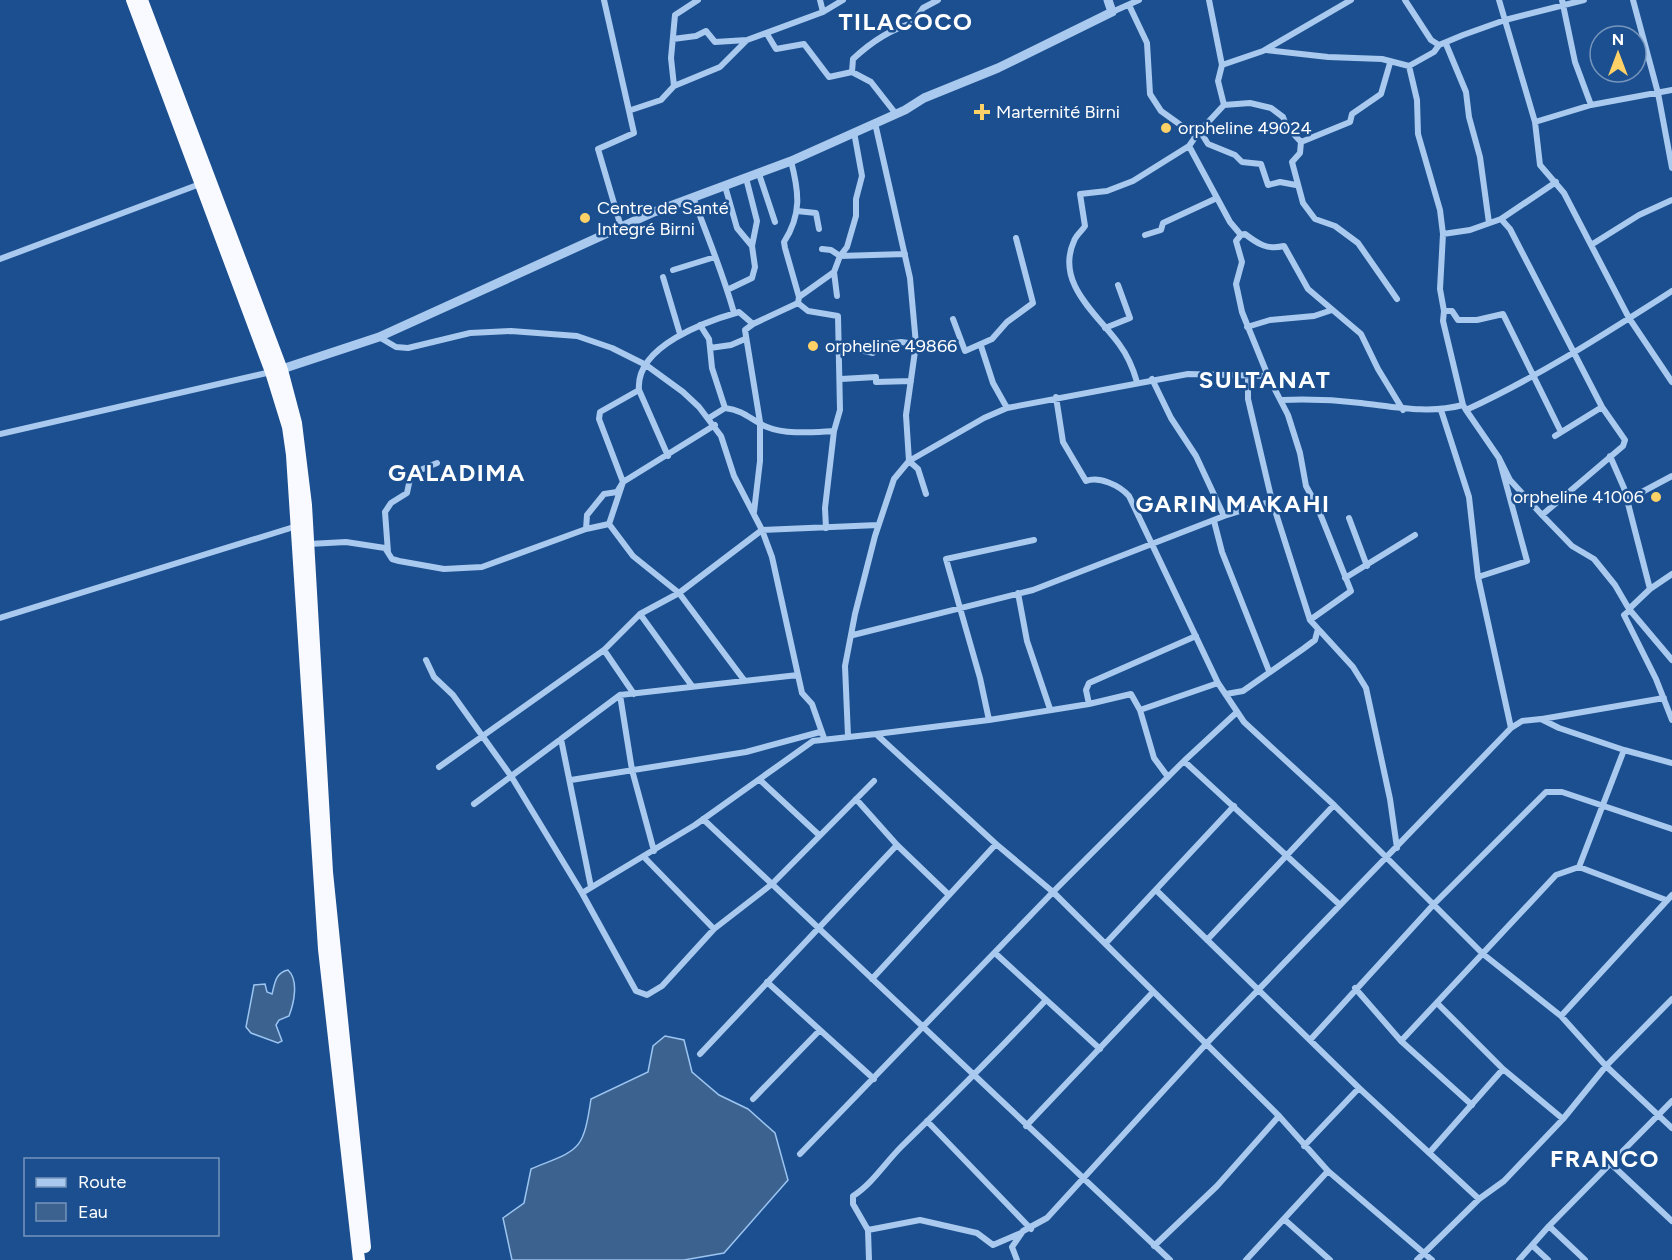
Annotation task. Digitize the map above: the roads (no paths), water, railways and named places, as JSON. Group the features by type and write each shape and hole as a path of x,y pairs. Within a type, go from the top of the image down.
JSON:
{"highway":[{"path":"132,0 155,45 276,371 288,427 301,505 328,883 367,1260"},
{"path":"142,0 200,183 276,371"},
{"path":"301,505 298,525 304,544 324,949 359,1260"}],"street":[{"path":"604,0 631,110 634,133 598,149 621,227"},
{"path":"674,86 671,58 675,15 698,0"},
{"path":"820,0 823,12"},
{"path":"673,39 696,36 706,31 715,42 747,40 823,12 843,0"},
{"path":"852,72 853,59 868,45 881,41 897,27 913,23 923,8 938,0"},
{"path":"1108,0 1112,12"},
{"path":"0,434 276,371 379,337 621,227 693,197 791,161 896,114 924,98 998,68 1139,0"},
{"path":"1209,0 1222,65 1218,81 1224,105"},
{"path":"1222,65 1266,50 1351,0"},
{"path":"1405,0 1431,40 1442,45 1466,92 1469,117 1480,157 1489,223"},
{"path":"1499,0 1535,122 1540,165 1556,182 1629,318 1672,382"},
{"path":"1266,50 1274,53 1328,57 1382,58 1390,63 1409,66 1442,45 1505,20 1563,3 1584,0"},
{"path":"1633,0 1658,93 1672,168"},
{"path":"1563,3 1575,62 1591,105"},
{"path":"1129,4 1147,44 1150,94 1161,111 1168,114 1181,128 1198,133 1208,144 1235,154 1242,162 1262,164 1268,185 1280,182 1296,185"},
{"path":"767,34 776,49 804,44 830,77 852,72 870,82 896,114"},
{"path":"631,110 661,100 674,86 720,67 747,40"},
{"path":"1301,142 1350,122 1352,114 1381,94 1390,63"},
{"path":"1409,66 1417,100 1418,134 1434,185 1443,234 1440,289 1444,311 1443,321 1465,408 1510,480 1572,546 1594,559 1615,585 1629,610 1672,660"},
{"path":"1535,122 1591,105 1672,90"},
{"path":"1137,381 1132,364 1081,298 1071,279 1073,245 1085,226 1080,194 1107,191 1133,181 1189,146 1224,105 1250,103 1272,108 1283,117 1287,127 1301,142 1300,153 1292,162 1296,185 1303,203 1315,219 1335,226 1358,243 1397,299"},
{"path":"875,123 905,254 916,344 906,415 909,461 918,469 926,494"},
{"path":"837,296 834,272 840,256 848,247 856,216 856,199 862,176 854,132"},
{"path":"1189,146 1217,198 1241,235"},
{"path":"791,161 799,197 797,211 793,216 792,232 784,242 784,248 799,300 808,311 838,316 837,361 841,380 840,410 834,430 825,508 826,528"},
{"path":"759,174 775,222"},
{"path":"727,290 752,278 755,267 752,246 757,221 746,178"},
{"path":"1443,234 1470,230 1502,219 1556,182"},
{"path":"0,259 200,183"},
{"path":"725,186 737,228 752,246"},
{"path":"693,197 734,313"},
{"path":"1145,235 1161,230 1163,223 1217,198"},
{"path":"1591,244 1639,215 1672,200"},
{"path":"797,211 816,213 819,229"},
{"path":"1502,219 1525,254 1602,407 1625,440 1623,446 1542,515"},
{"path":"1310,620 1350,593 1317,506 1306,486 1300,453 1282,400 1268,376 1247,327 1236,284 1242,262 1236,241 1241,235 1245,234 1271,249 1284,246 1308,289 1361,334 1378,369 1403,410"},
{"path":"953,319 965,351 981,346 1033,303 1016,238"},
{"path":"822,249 831,250 840,256 905,254"},
{"path":"673,270 715,257"},
{"path":"754,513 760,461 760,422 745,330 799,300 834,272"},
{"path":"663,277 680,334"},
{"path":"1105,328 1130,318 1118,285"},
{"path":"1282,400 1351,402 1403,410 1465,408 1499,395 1672,291"},
{"path":"1247,327 1270,320 1314,316 1332,310"},
{"path":"1444,311 1452,311 1458,320 1503,314 1558,434 1602,407"},
{"path":"668,456 639,390 638,381 646,366 680,334 700,325 734,313 742,313 753,324"},
{"path":"700,325 710,348 712,368 724,408"},
{"path":"379,337 396,347 408,348 470,333 511,331 578,336 612,348 646,366 683,392 714,425 725,447 734,476 762,530 772,557 802,693 812,704 822,735"},
{"path":"710,348 731,345 745,339"},
{"path":"839,345 873,353 878,345 901,342 916,344"},
{"path":"981,346 993,383 1006,408"},
{"path":"848,736 845,666 860,596 878,525 894,479 909,461 1006,408 1137,381 1188,374 1268,376"},
{"path":"841,380 876,377 876,382 911,381"},
{"path":"1248,377 1248,399 1272,501 1310,620 1353,667 1366,688 1390,798 1397,848"},
{"path":"1152,379 1171,418 1196,456 1224,516"},
{"path":"609,524 623,482 599,419 600,412 639,390"},
{"path":"1056,397 1063,442 1086,480 1094,477 1123,489 1153,545 1218,682 1236,713 1334,805 1482,954 1561,1016 1606,1066 1672,1128"},
{"path":"709,418 724,408 750,415 766,427 778,430 834,430"},
{"path":"1442,410 1469,497 1478,577 1511,728"},
{"path":"586,529 587,515 604,494 617,492 623,482 668,456 714,425"},
{"path":"1610,456 1628,500 1650,589"},
{"path":"1478,577 1527,561 1498,458"},
{"path":"388,553 385,512 391,503 407,493 411,474 437,463"},
{"path":"1628,500 1672,476"},
{"path":"853,635 1018,593 1153,545 1224,516 1272,501"},
{"path":"1348,518 1367,566"},
{"path":"1214,520 1222,552 1269,672"},
{"path":"304,544 346,542 386,548 392,559 399,561 435,567 482,567 586,529 609,524"},
{"path":"609,524 633,556 679,593 744,680"},
{"path":"0,618 298,525"},
{"path":"439,767 604,650 640,614 679,593 762,530 878,525"},
{"path":"1345,578 1415,535"},
{"path":"989,720 980,678 946,559 1034,540"},
{"path":"1672,574 1650,589 1624,615 1664,698 1672,720"},
{"path":"1018,593 1023,629 1050,709"},
{"path":"640,614 692,686"},
{"path":"1226,694 1243,691 1315,640 1318,629"},
{"path":"1089,704 1086,687 1089,683 1196,636"},
{"path":"604,650 634,694"},
{"path":"426,660 434,677 453,695 511,776 582,893 636,991 647,995 662,986 714,929 772,884 874,781"},
{"path":"474,804 620,695 798,675"},
{"path":"1140,710 1218,682"},
{"path":"571,780 746,752 822,735 876,734 989,720 1089,704 1131,694 1140,710 1154,758 1168,777"},
{"path":"620,695 632,770 654,851"},
{"path":"868,1230 920,1220 977,1233 993,1245 1031,1229 1047,1218 1206,1044 1340,905 1388,859 1511,728 1522,721 1664,698"},
{"path":"800,1154 874,1080 1053,892 1184,761 1236,713"},
{"path":"1542,719 1559,728 1672,763"},
{"path":"876,734 996,844 1053,892 1279,1116 1328,1171 1432,1260"},
{"path":"582,893 645,857 703,819 822,735"},
{"path":"561,739 591,887"},
{"path":"1579,867 1624,750"},
{"path":"1663,760 1672,755"},
{"path":"1184,761 1340,905"},
{"path":"760,780 819,835"},
{"path":"1311,1040 1355,988 1434,904 1546,792 1562,792 1672,830"},
{"path":"856,800 897,845 949,895"},
{"path":"1207,940 1334,805"},
{"path":"1106,943 1234,806"},
{"path":"703,819 1082,1180 1170,1260"},
{"path":"872,979 996,844"},
{"path":"700,1054 897,845"},
{"path":"645,857 714,929"},
{"path":"1401,1041 1556,875 1565,870 1579,867 1666,900"},
{"path":"1156,890 1359,1088 1479,1199"},
{"path":"1561,1016 1672,895"},
{"path":"994,953 1100,1049"},
{"path":"767,982 874,1080"},
{"path":"1355,988 1401,1041 1472,1105"},
{"path":"1026,1126 1153,992"},
{"path":"1416,1260 1479,1199 1504,1181 1563,1119 1606,1066 1672,999"},
{"path":"869,1260 868,1230 853,1204 853,1196 862,1190 974,1077 1046,1000"},
{"path":"1438,1004 1503,1069 1563,1119"},
{"path":"753,1099 819,1031"},
{"path":"1429,1153 1503,1069"},
{"path":"1304,1146 1359,1088"},
{"path":"1519,1260 1549,1226 1672,1101"},
{"path":"1154,1246 1217,1186 1279,1116"},
{"path":"927,1122 1031,1229"},
{"path":"1611,1164 1672,1221"},
{"path":"1246,1260 1328,1171"},
{"path":"1285,1220 1330,1260"},
{"path":"1549,1226 1585,1260"},
{"path":"1017,1260 1012,1247 1023,1231"},
{"path":"1533,1246 1548,1260"}],"water":[{"path":"288,970 294,980 294,998 289,1016 279,1020 276,1025 282,1041 278,1043 251,1033 246,1027 254,985 265,984 267,992 272,994 280,973"},
{"path":"665,1036 684,1040 692,1072 719,1095 748,1109 775,1133 788,1180 724,1253 684,1260 512,1260 503,1218 524,1203 531,1169 560,1157 576,1147 585,1130 591,1099 648,1072 653,1046"}],"place":[{"name":"Marternité Birni","path":"982,112"},
{"name":"orpheline 49024","path":"1166,128"},
{"name":"Centre de Santé Integré Birni","path":"585,218"},
{"name":"orpheline 49866","path":"813,346"},
{"name":"orpheline 41006","path":"1656,497"}],"district":[{"name":"TILACOCO","path":"906,22"},
{"name":"SULTANAT","path":"1265,380"},
{"name":"GALADIMA","path":"457,473"},
{"name":"GARIN MAKAHI","path":"1233,504"},
{"name":"FRANCO","path":"1605,1159"}]}
